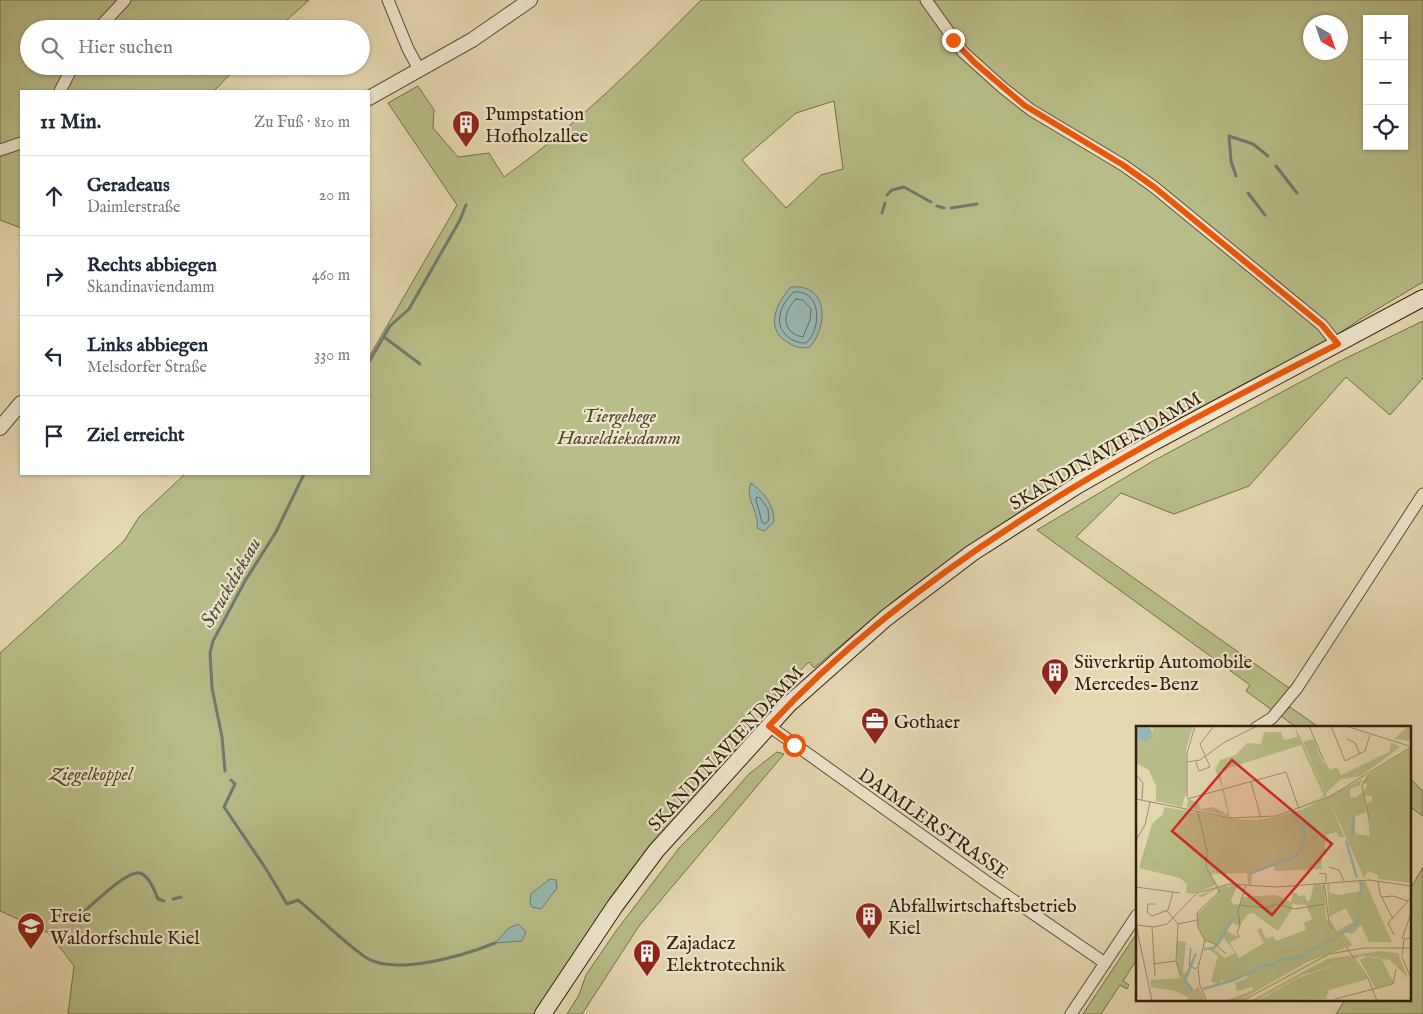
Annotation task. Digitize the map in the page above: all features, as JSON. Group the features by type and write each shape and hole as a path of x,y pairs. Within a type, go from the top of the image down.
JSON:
{"main road":[{"name":"SKANDINAVIENDAMM","path":"543,1014 609,914 656,851 797,696 854,644 972,553 1078,485 1154,442 1423,298"}],"street":[{"path":"106,20 125,0"},
{"path":"388,0 408,49 419,69"},
{"path":"370,97 479,36 530,0"},
{"path":"926,0 963,52 1003,88 1031,110 1123,165 1167,197 1322,325 1338,344"},
{"path":"61,90 68,75"},
{"path":"0,150 20,143"},
{"path":"0,428 20,404"},
{"path":"1259,726 1272,718 1297,688 1423,494"},
{"name":"DAIMLERSTRASSE","path":"769,726 994,887 1105,963"},
{"path":"1071,1014 1136,916"}],"green space":[{"path":"0,0 309,0 287,20 20,20 20,75 229,75 215,90 20,90 20,228 0,220"},
{"path":"701,0 1423,0 1423,282 1359,320 1303,358 1142,440 1040,499 962,551 896,599 814,668 809,662 775,694 779,700 693,798 633,872 534,1014 68,1014 74,966 49,933 0,911 0,653 124,541 139,517 184,475 370,475 370,355 457,205 388,103 418,86 434,110 433,128 458,157 489,153 504,177 582,115 631,70","holes":["834,101 843,169 821,175 786,208 742,160 796,113"]},
{"path":"1423,321 1423,378 1390,415 1346,377 1249,486 1174,514 1121,493 1076,537 1289,688 1272,710 1246,691 1250,685 1037,530 1153,461 1338,362"},
{"path":"1290,707 1317,726 1294,726 1281,716"},
{"path":"777,752 784,754 639,926 582,1014 567,1014 579,995 586,975 616,931 680,847 720,807 749,774"},
{"path":"1410,778 1423,792 1423,816 1410,807"},
{"path":"1423,867 1423,1014 1336,1014 1344,1002 1410,1002 1410,889"},
{"path":"1136,934 1136,961 1123,981 1129,985 1127,989 1120,985 1101,1014 1083,1014"}],"water":[{"path":"791,287 803,288 813,292 822,308 820,328 810,347 800,348 787,342 776,330 775,315 781,300"},
{"path":"751,483 764,495 770,504 774,516 774,522 764,531 757,528 756,517 749,494"},
{"path":"550,879 556,880 557,888 541,909 532,907 530,903 531,894"},
{"path":"518,924 526,932 522,941 495,943 509,928"}],"waterway":[{"path":"1236,176 1231,161 1229,136 1253,144 1268,156"},
{"path":"1276,166 1297,193"},
{"path":"887,195 892,190 904,187 931,202"},
{"path":"1248,193 1265,215"},
{"path":"882,213 885,203"},
{"path":"951,208 977,204"},
{"name":"Struckdieksau","path":"370,360 390,326 409,309 460,220 466,205"},
{"path":"937,206 944,208"},
{"path":"384,337 420,364"},
{"name":"Struckdieksau","path":"225,771 222,737 212,688 210,653 213,641 245,581 276,532 304,475"},
{"name":"Struckdieksau","path":"231,780 235,784 224,807 287,904 298,900 365,957 378,963 411,965 449,958 495,943"},
{"path":"80,915 119,882 134,873 140,873 146,877 158,899 164,901"},
{"path":"173,899 181,897"}],"place":[{"name":"Pumpstation Hofholzallee","path":"466,148"},
{"name":"Süverkrüp Automobile Mercedes-Benz","path":"1055,696"},
{"name":"Gothaer","path":"875,745"},
{"name":"Abfallwirtschaftsbetrieb Kiel","path":"869,940"},
{"name":"Freie Waldorfschule Kiel","path":"31,950"},
{"name":"Zajadacz Elektrotechnik","path":"647,977"}],"route":[{"path":"794,745 769,726 789,704 854,644 972,553 1078,485 1154,442 1338,344 1322,325 1174,202 1123,165 1031,110 989,76 953,40"}],"park label":[{"name":"Tiergehege Hasseldieksdamm","path":"619,426"},
{"name":"Ziegelkoppel","path":"91,773"}]}
